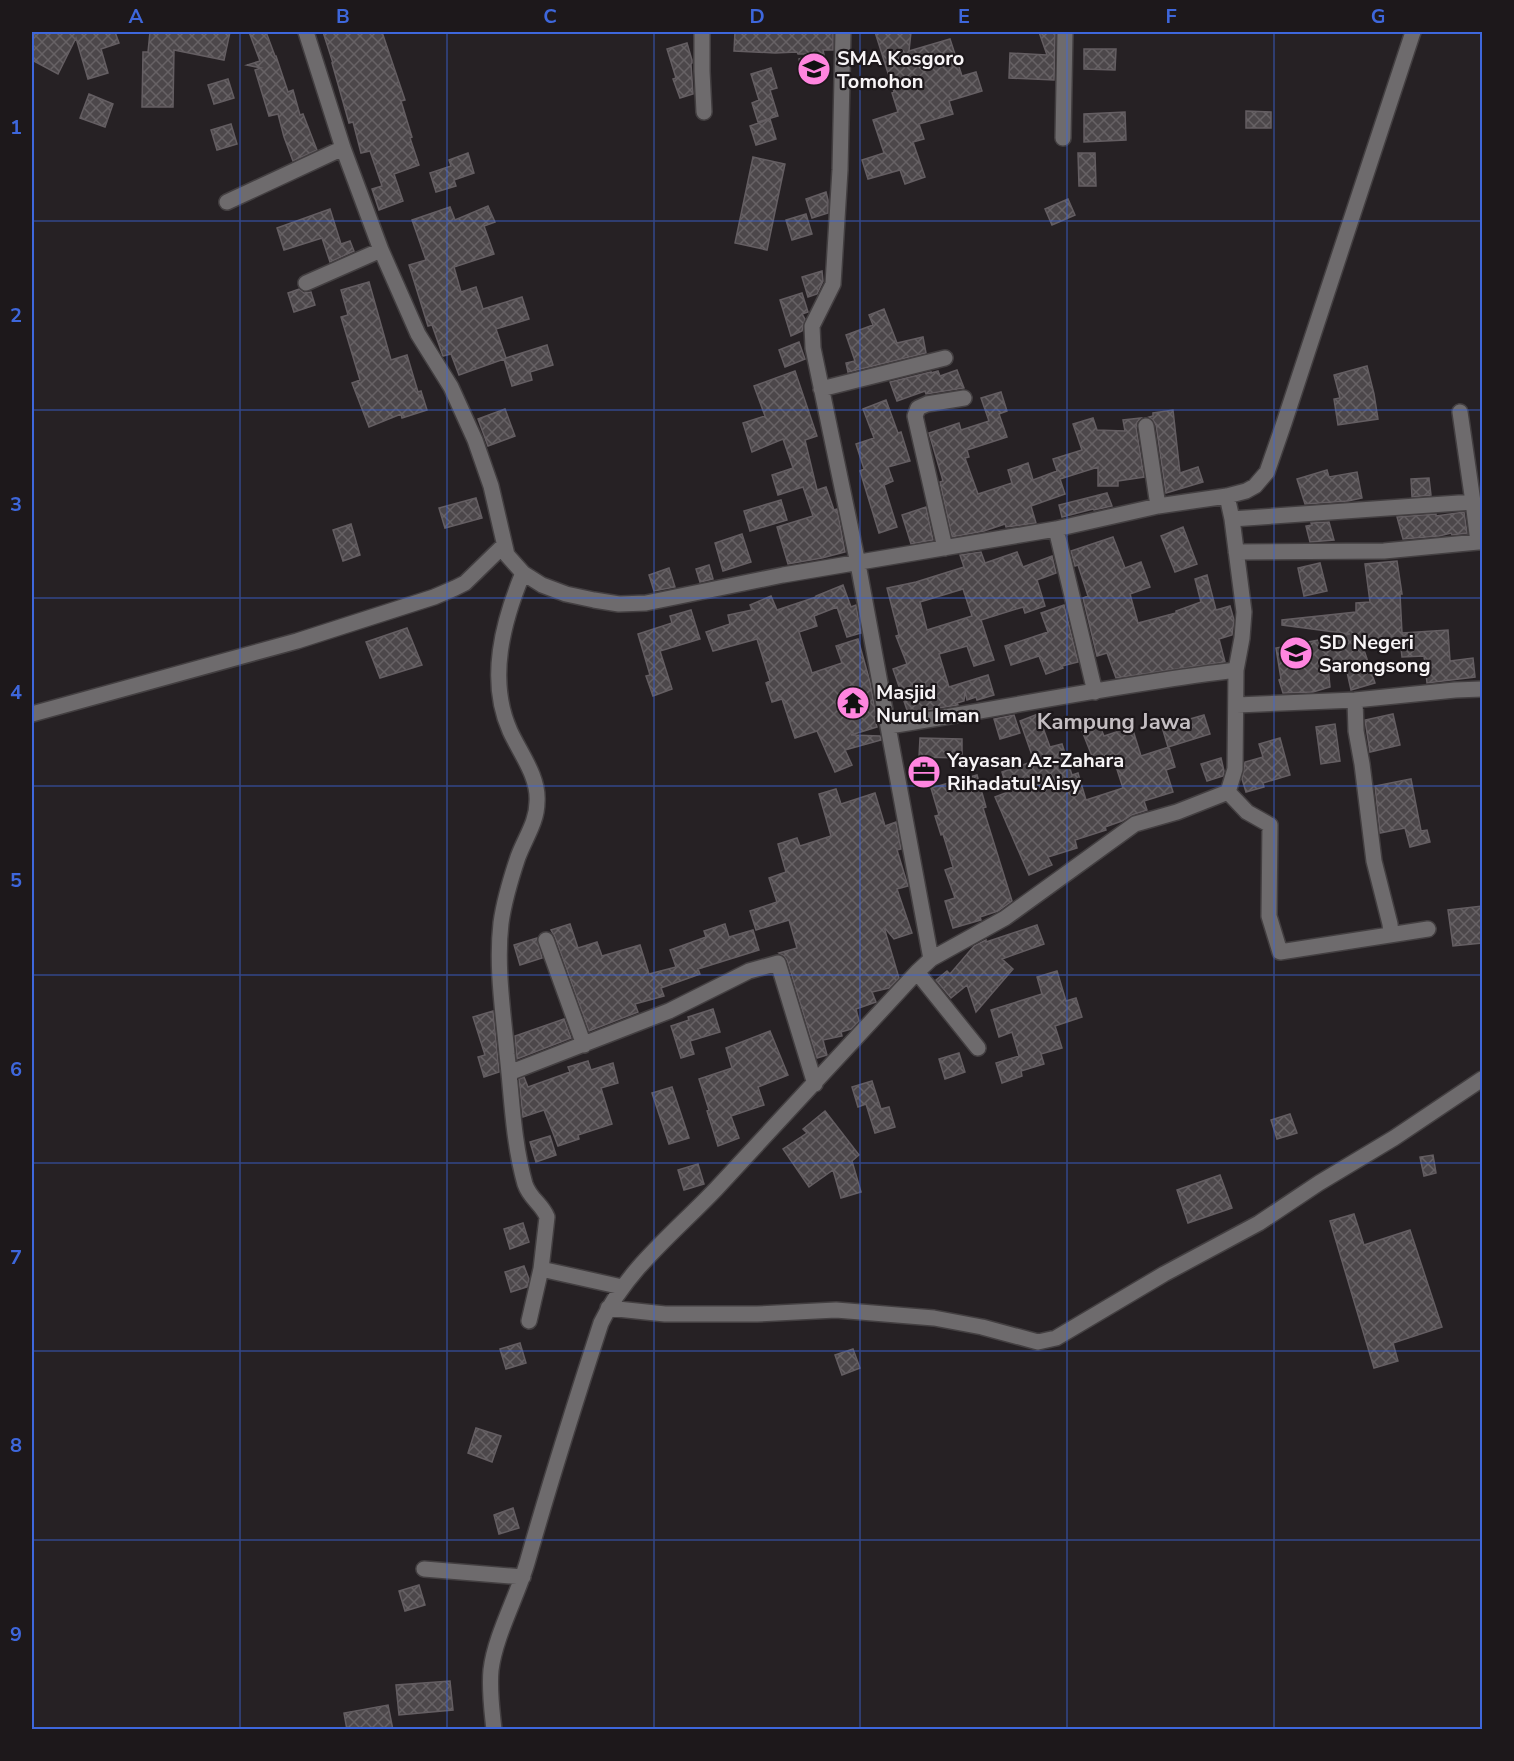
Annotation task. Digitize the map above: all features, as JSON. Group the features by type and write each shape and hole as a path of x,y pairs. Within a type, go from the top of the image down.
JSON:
{"street":[{"path":"306,32 343,148 381,250 418,334 451,387 475,441 491,486 512,560 499,674 500,700 510,731 535,781 538,800 536,818 518,857 508,890 501,922 499,952 509,1072 519,1154 530,1195 545,1211 547,1217 541,1269 529,1321"},
{"path":"702,32 704,112"},
{"path":"843,32 840,170 832,284 812,326 813,348 858,564 931,960"},
{"path":"1063,138 1065,32"},
{"path":"512,560 542,585 566,594 619,604 646,603 783,576 1056,528 1158,506 1227,496 1255,486 1267,472 1413,32"},
{"path":"227,202 343,148"},
{"path":"306,283 381,250"},
{"path":"821,389 945,358"},
{"path":"945,548 915,416 918,408 927,404 964,398"},
{"path":"1236,552 1384,551 1480,542 1460,412"},
{"path":"1146,426 1158,506"},
{"path":"1227,496 1244,612 1236,670 1235,769 1228,792"},
{"path":"1232,519 1473,502"},
{"path":"1056,528 1095,692"},
{"path":"32,714 297,640 434,597 512,560"},
{"path":"889,726 1187,675 1236,670"},
{"path":"1237,705 1355,700 1482,689"},
{"path":"1355,700 1356,731 1374,861 1391,934"},
{"path":"1228,792 1246,812 1270,825 1269,916 1280,952 1428,929"},
{"path":"494,1730 491,1669 499,1639 523,1578 564,1435 601,1323 622,1287 643,1261 687,1220 917,972 931,960 1005,918 1134,824 1177,812 1228,792"},
{"path":"546,940 584,1045"},
{"path":"509,1072 669,1011 748,971 778,963 815,1084"},
{"path":"917,972 978,1048"},
{"path":"608,1308 665,1314 758,1314 836,1310 934,1318 982,1327 1038,1342 1056,1338 1164,1274 1259,1223 1482,1080"},
{"path":"541,1269 622,1287"},
{"path":"424,1569 523,1578"}],"building":[{"path":"32,32 115,32 119,43 101,49 108,73 88,79 76,38 58,74 32,60"},
{"path":"150,32 230,32 224,60 174,50 173,107 142,107 143,52 148,52"},
{"path":"249,32 266,32 288,92 293,90 300,115 303,114 317,150 293,161 278,114 269,116 255,70 261,68 247,65 260,61"},
{"path":"323,32 382,32 405,100 401,101 419,165 394,174 403,201 379,210 372,189 382,186 370,151 361,153 353,122 349,123"},
{"path":"735,32 833,32 833,50 823,50 828,75 804,81 799,59 814,54 734,51"},
{"path":"875,32 911,32 909,51 950,39 962,76 976,72 982,91 949,101 953,114 919,124 924,139 913,142 925,177 905,184 900,170 868,179 862,160 884,153 873,120 898,112"},
{"path":"1039,32 1055,32 1054,80 1009,78 1010,53 1047,55"},
{"path":"687,43 692,60 693,94 680,98 673,79 676,78 667,49"},
{"path":"1084,49 1116,49 1115,70 1084,69"},
{"path":"771,68 777,88 770,90 778,116 758,122 752,103 759,100 751,74"},
{"path":"228,79 234,98 214,104 208,85"},
{"path":"89,94 113,104 105,127 80,118"},
{"path":"1246,111 1271,112 1271,128 1246,128"},
{"path":"1125,112 1126,140 1084,142 1084,114"},
{"path":"770,119 776,139 756,145 750,126"},
{"path":"231,124 237,144 217,150 211,130"},
{"path":"468,153 474,173 454,180 456,186 436,192 430,173 451,166 449,160"},
{"path":"1078,153 1095,153 1096,186 1079,186"},
{"path":"753,157 785,164 767,250 735,243"},
{"path":"826,192 828,213 812,218 806,199"},
{"path":"1068,199 1075,215 1052,225 1045,209"},
{"path":"488,206 495,222 484,226 494,254 454,267 461,292 476,287 483,309 522,297 529,319 496,329 506,358 547,345 553,365 530,372 532,380 512,386 504,359 459,375 451,354 443,356 432,325 428,326 409,265 426,260 412,220 450,207 455,220"},
{"path":"330,209 341,244 350,241 354,251 330,262 322,238 284,250 277,228"},
{"path":"806,214 812,234 792,240 786,220"},
{"path":"822,271 823,281 817,294 808,297 802,277"},
{"path":"369,282 391,360 407,355 418,392 421,391 427,410 402,418 401,414 369,427 352,383 360,380 341,317 348,315 341,290"},
{"path":"299,289 304,293 311,292 315,305 294,312 288,293"},
{"path":"802,293 808,312 802,314 805,319 802,331 791,336 780,300"},
{"path":"884,309 897,343 923,337 926,353 848,372 846,363 855,361 846,335 873,325 869,315"},
{"path":"799,342 805,359 785,367 779,350"},
{"path":"1367,366 1378,419 1338,425 1334,399 1340,398 1334,375"},
{"path":"957,370 964,388 926,394 925,391 897,401 890,382 938,371 940,376"},
{"path":"795,371 817,436 805,440 817,490 826,487 834,510 837,509 845,552 788,564 777,527 813,516 803,487 778,495 772,475 793,468 783,439 752,452 743,423 765,416 754,386"},
{"path":"1001,392 1007,411 999,414 1007,437 967,450 969,457 965,458 978,494 1012,483 1008,470 1028,463 1033,480 1057,471 1053,459 1082,450 1073,424 1093,418 1097,430 1125,431 1123,420 1141,418 1136,427 1144,477 1118,481 1118,486 1098,486 1098,467 1060,479 1065,494 1031,506 1036,523 1006,527 1005,524 952,537 940,482 943,481 929,433 959,423 961,430 989,421 981,398"},
{"path":"886,400 898,433 901,432 910,461 888,467 893,481 884,485 897,527 879,533 860,471 864,469 856,444 874,438 863,409"},
{"path":"505,409 515,436 488,446 478,419"},
{"path":"1173,410 1180,473 1198,467 1203,482 1166,493 1156,425 1149,417 1153,416 1153,413"},
{"path":"1327,470 1329,477 1357,472 1362,498 1305,504 1297,479"},
{"path":"1429,478 1431,495 1412,497 1411,479"},
{"path":"1107,493 1112,506 1062,517 1059,505"},
{"path":"476,498 482,518 445,528 439,508"},
{"path":"781,500 787,520 750,531 744,511"},
{"path":"926,507 933,540 911,544 902,515"},
{"path":"1464,512 1467,533 1403,539 1397,517 1436,514 1436,516"},
{"path":"1329,522 1334,540 1310,542 1306,526 1312,525 1311,523"},
{"path":"351,524 360,555 343,561 333,530"},
{"path":"1183,527 1197,564 1175,572 1161,536"},
{"path":"742,534 751,562 723,571 715,543"},
{"path":"1113,537 1125,568 1141,562 1150,587 1130,594 1138,623 1176,613 1176,611 1201,602 1195,579 1207,575 1216,610 1230,606 1234,620 1232,635 1219,639 1225,662 1116,678 1107,653 1097,656 1083,598 1088,596 1071,551"},
{"path":"981,552 985,563 1017,552 1023,567 1052,556 1056,573 1037,580 1045,606 1025,613 1023,607 981,620 994,660 974,666 967,646 939,654 949,687 988,675 994,695 977,700 976,697 967,700 965,691 964,701 957,703 958,705 908,713 893,669 907,664 896,636 899,635 887,588 916,582 964,567 960,555","holes":["963,589 972,616 927,630 920,602"]},
{"path":"1397,561 1402,594 1400,594 1402,633 1448,630 1450,661 1473,658 1475,677 1427,683 1424,656 1402,657 1401,648 1363,647 1375,683 1351,690 1345,663 1328,666 1330,687 1313,692 1283,693 1279,680 1281,679 1276,648 1350,634 1282,625 1282,620 1356,612 1356,603 1370,602 1365,564"},
{"path":"1320,563 1327,591 1304,596 1298,568"},
{"path":"709,565 713,579 700,582 696,569"},
{"path":"669,568 675,587 654,591 649,575"},
{"path":"843,585 851,607 856,605 861,633 847,637 837,607 814,616 817,626 799,632 812,673 842,663 836,646 858,639 870,682 877,727 851,735 880,736 881,740 845,750 852,765 835,772 817,731 795,738 782,699 772,702 766,683 770,681 757,639 713,651 706,632 730,624 728,615 752,610 750,605 771,596 777,610"},
{"path":"1064,605 1078,662 1062,666 1063,668 1046,674 1039,656 1011,665 1005,646 1048,632 1041,613"},
{"path":"691,610 700,639 660,651 672,689 653,696 646,676 650,675 638,634 672,623 670,616"},
{"path":"407,628 422,665 380,678 366,642"},
{"path":"1038,714 1050,747 1062,744 1072,775 1078,773 1086,800 1123,788 1112,754 1094,761 1082,731 1099,724 1104,736 1132,727 1141,756 1169,747 1175,767 1166,770 1173,792 1144,801 1147,810 1105,827 1106,830 1075,840 1077,848 1048,857 1052,865 1029,875 995,797 1008,792 1002,772 1034,761 1020,721"},
{"path":"1393,714 1400,745 1370,752 1365,720"},
{"path":"1014,715 1020,733 1000,739 994,719"},
{"path":"1204,715 1210,734 1168,747 1162,727"},
{"path":"1335,724 1340,761 1321,764 1316,727"},
{"path":"920,738 962,739 962,758 919,757"},
{"path":"1280,738 1290,775 1263,783 1264,787 1246,792 1242,779 1245,762 1263,757 1259,744"},
{"path":"1221,758 1223,776 1207,781 1201,764"},
{"path":"977,775 986,807 983,808 1012,901 998,911 980,917 981,920 953,928 945,901 955,898 945,870 953,867 935,816 939,815 931,788"},
{"path":"1411,779 1421,831 1427,830 1430,842 1410,847 1405,828 1380,833 1375,786"},
{"path":"836,789 841,804 875,793 885,826 896,822 901,849 897,850 908,886 897,889 912,933 894,939 884,927 899,978 889,988 872,992 876,1002 856,1009 859,1021 851,1029 841,1032 842,1036 823,1040 827,1055 817,1058 787,960 779,953 797,948 789,920 756,930 750,911 777,902 769,878 786,872 778,844 797,838 800,846 831,836 819,794"},
{"path":"1482,906 1482,943 1453,946 1448,910"},
{"path":"570,924 578,948 597,942 602,956 640,945 649,974 676,967 670,950 706,937 704,931 725,924 729,937 753,930 759,950 698,969 700,974 661,988 664,996 635,1004 638,1012 589,1031 551,930"},
{"path":"1037,925 1044,944 1002,959 1013,969 976,1012 967,985 951,998 936,980 947,971 950,974 974,946 986,940 986,942"},
{"path":"537,938 542,958 520,965 514,945"},
{"path":"1057,971 1066,1001 1076,998 1082,1017 1055,1026 1062,1048 1041,1054 1044,1064 1021,1071 1022,1076 1002,1083 996,1063 1019,1056 1012,1032 999,1037 991,1010 1042,994 1037,977"},
{"path":"713,1009 720,1032 690,1041 694,1054 681,1058 671,1026 689,1020 688,1017"},
{"path":"493,1011 499,1072 484,1077 478,1057 485,1055 473,1017"},
{"path":"564,1019 571,1038 517,1059 515,1036"},
{"path":"770,1031 788,1075 758,1087 764,1105 731,1116 739,1138 718,1146 699,1079 732,1068 726,1048"},
{"path":"959,1053 965,1072 945,1079 939,1059"},
{"path":"588,1061 591,1070 613,1063 618,1083 601,1088 612,1124 578,1135 579,1139 558,1146 544,1110 523,1117 519,1079 524,1077 528,1087 570,1072 568,1067"},
{"path":"872,1081 881,1109 889,1107 895,1127 875,1133 866,1104 858,1107 852,1087"},
{"path":"672,1087 689,1138 669,1144 652,1093"},
{"path":"825,1111 859,1155 852,1161 861,1192 841,1198 833,1170 809,1187 783,1149 807,1133 803,1129"},
{"path":"1290,1114 1297,1133 1277,1139 1271,1120"},
{"path":"550,1136 556,1155 536,1162 530,1142"},
{"path":"1433,1155 1436,1173 1424,1176 1420,1157"},
{"path":"698,1164 704,1184 684,1190 678,1170"},
{"path":"1220,1175 1232,1208 1188,1223 1177,1190"},
{"path":"1354,1214 1364,1245 1410,1230 1442,1327 1393,1343 1398,1361 1374,1368 1330,1221"},
{"path":"523,1223 529,1242 510,1249 504,1229"},
{"path":"524,1266 529,1279 527,1287 511,1292 505,1272"},
{"path":"520,1343 526,1363 506,1369 500,1349"},
{"path":"853,1349 860,1368 842,1375 835,1355"},
{"path":"476,1428 501,1436 492,1462 468,1453"},
{"path":"513,1508 519,1528 499,1534 494,1515"},
{"path":"419,1585 425,1605 405,1611 399,1591"},
{"path":"450,1681 453,1710 399,1715 396,1685"},
{"path":"388,1705 393,1730 347,1730 344,1713"}],"place":[{"name":"SMA Kosgoro Tomohon","path":"814,69"},
{"name":"SD Negeri Sarongsong","path":"1296,653"},
{"name":"Masjid Nurul Iman","path":"853,703"},
{"name":"Yayasan Az-Zahara Rihadatul'Aisy","path":"924,772"}],"district":[{"name":"Kampung Jawa","path":"1114,721"}]}
